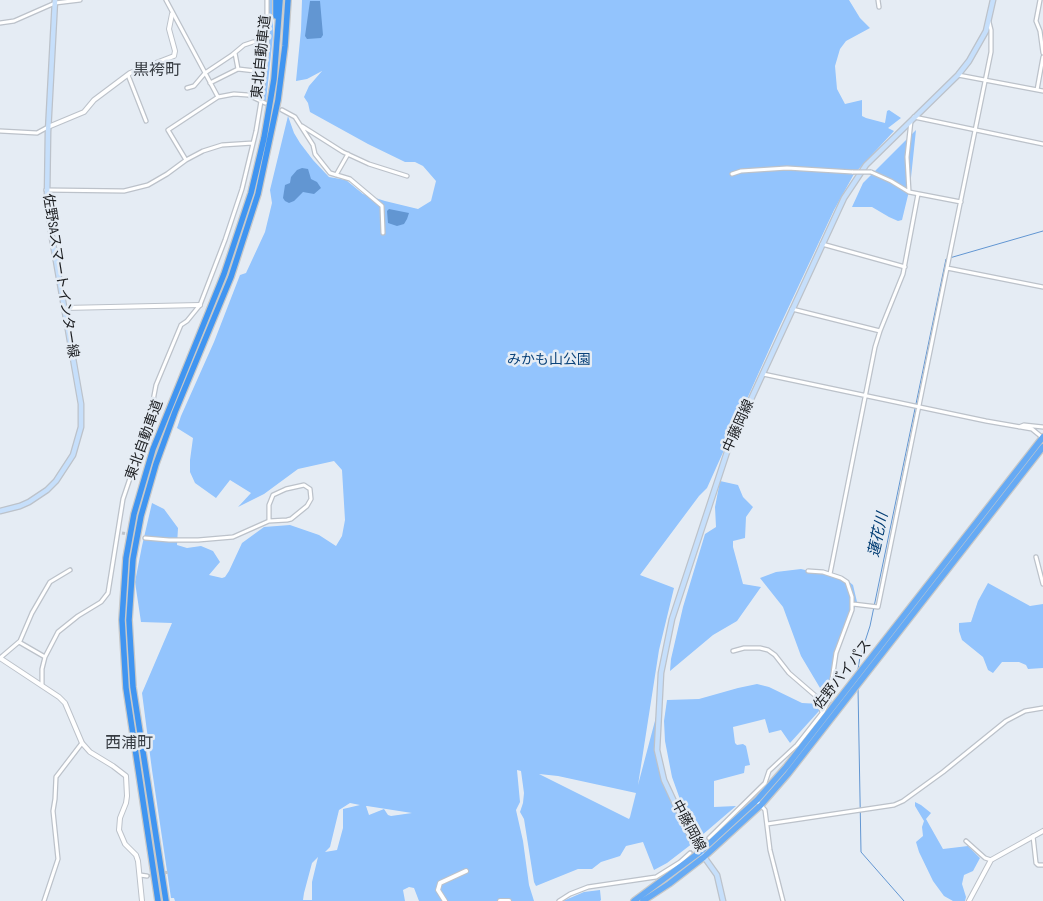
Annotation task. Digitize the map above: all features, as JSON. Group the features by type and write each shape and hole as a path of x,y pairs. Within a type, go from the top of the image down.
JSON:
{"highway":[{"path":"276,0 278,46"},
{"name":"東北自動車道","path":"158,901 123,664 122,620 126,558 136,505 153,449 224,274 249,200 267,123 278,46 280,0"},
{"name":"東北自動車道","path":"166,901 133,687 129,620 133,559 141,516 156,464 175,412 231,277 258,194 278,100 285,46 288,0"},
{"name":"佐野バイパス","path":"757,801 804,745 1043,437"},
{"name":"佐野バイパス","path":"643,901 669,884 788,774 1043,447"},
{"name":"佐野バイパス","path":"634,901 702,854"}],"main road":[{"name":"中藤岡線","path":"723,901 717,875 702,854 670,792 660,766 657,736 661,673 672,618 723,464 792,308 851,186 871,159 958,75 974,54 989,21 993,0"},
{"name":"佐野SAスマートインター線","path":"0,511 20,506 47,490 65,469 73,455 82,419 48,216 46,190 55,2"}],"street":[{"path":"0,23 14,21 55,2 80,0"},
{"path":"166,0 218,97"},
{"path":"42,684 42,669 45,657 58,632 78,616 101,602 108,593 120,533 124,499 149,422 156,385 181,325 187,321 200,305 242,189 254,143 264,72 267,41 267,0"},
{"path":"878,0 878,7"},
{"path":"1040,0 1036,20 1040,31 1043,53"},
{"path":"0,131 37,133 84,112 94,100 128,74 174,56 176,51 169,29 172,14"},
{"path":"853,604 877,607 917,406 986,80 991,52 989,21"},
{"path":"187,88 194,86 205,73 249,43 267,41"},
{"path":"235,52 238,69"},
{"path":"1037,90 1043,58"},
{"path":"210,83 238,69 264,72"},
{"path":"128,74 146,122"},
{"path":"958,75 1043,91"},
{"path":"186,160 168,130 218,97 234,94 248,96 265,103"},
{"path":"282,110 295,117 302,126 313,145 315,154 330,173 350,179 382,206 383,233"},
{"path":"909,192 907,157 912,119 1043,144"},
{"path":"302,126 348,154 369,164 407,176"},
{"path":"46,190 124,190 148,184 203,151 222,145 254,143"},
{"path":"336,175 348,154"},
{"path":"732,174 740,171 787,168 872,172 909,192 961,202"},
{"path":"830,574 865,395 880,331 905,266 918,194"},
{"path":"822,244 905,266"},
{"path":"947,268 1043,287"},
{"path":"64,308 200,305"},
{"path":"792,308 880,331"},
{"path":"762,374 1035,430 1043,437"},
{"path":"1019,427 1024,425 1043,427"},
{"path":"145,538 169,540 228,539 245,533 269,520 290,520 304,509 311,498 310,489 304,485 286,489 273,495 269,520"},
{"path":"1036,557 1043,584"},
{"path":"70,570 50,582 32,613 19,642 8,649 0,658 59,697 65,703 82,743 94,755 114,766 126,776 127,796 120,818 119,830 124,844 136,855 142,901"},
{"path":"709,838 757,801 769,771 797,745 829,700 836,653 853,604 847,582 830,574 808,572"},
{"path":"19,642 45,657"},
{"path":"733,651 744,648 768,650 818,698 821,702 822,712"},
{"path":"767,824 886,807 903,801 943,772 1006,721 1025,711 1043,708"},
{"path":"44,901 58,859 53,810 56,777 82,743"},
{"path":"757,801 765,810 770,850 783,901"},
{"path":"969,901 991,860 1043,831"},
{"path":"1033,836 1036,863 1043,865"},
{"path":"966,841 985,858 991,860"},
{"path":"559,901 570,894 588,887 656,877 690,854"},
{"path":"445,901 438,890 440,883 466,871"},
{"path":"140,875 147,876"},
{"path":"500,901 509,901"}],"green space":[{"path":"268,0 273,0 273,36 266,101 261,98 268,48"},
{"name":"みかも山公園","path":"302,0 849,0 860,18 870,28 846,41 840,49 835,66 837,89 845,104 862,100 862,116 866,118 885,123 887,111 889,110 901,118 888,128 894,131 854,174 834,210 707,488 640,575 674,588 659,650 638,785 656,717 656,752 664,786 680,822 693,843 667,863 654,870 643,842 626,846 620,856 601,862 592,869 578,869 536,886 524,819 520,812 524,793 521,771 517,770 520,802 516,810 523,841 529,885 534,901 419,901 414,888 409,887 403,890 405,901 175,901 174,898 171,898 142,693 172,623 141,622 135,582 152,503 164,509 178,528 177,545 187,548 201,546 213,551 220,562 209,575 222,578 229,571 242,543 264,527 290,525 319,535 336,546 342,536 345,520 342,470 334,461 298,469 264,494 238,507 251,493 230,480 216,498 195,483 190,472 193,438 177,428 240,275 246,273 265,232 272,203 270,190 288,116 300,143 329,177 346,180 363,194 418,209 431,201 436,181 423,166 415,162 405,162 310,112 304,97 309,86 322,71 307,79 296,81","holes":["539,774 558,776 636,793 629,819","350,803 360,805 343,809 343,828 337,850 325,852 330,847 339,810","366,806 412,813 391,816 384,809 369,815","318,857 312,882 312,900 303,900 312,863"]},
{"path":"916,130 910,187 902,220 898,221 872,207 852,207 863,183"},
{"path":"720,481 738,485 743,497 753,507 746,517 745,538 733,541 733,547 743,584 761,587 737,621 713,635 670,671 683,607 705,534 716,527 715,507"},
{"path":"801,569 847,580 853,585 857,602 838,650 829,694 826,698 801,656 783,607 760,578 776,572"},
{"path":"988,583 1030,606 1043,604 1043,668 1028,669 1026,665 1019,662 1002,662 993,673 988,670 983,657 962,640 959,623 971,622 978,601"},
{"path":"757,684 769,687 802,703 820,704 819,711 790,743 781,730 769,733 765,719 733,727 735,743 746,746 750,765 745,766 744,773 714,781 714,807 736,806 701,836 681,802 672,777 665,741 664,721 667,700 699,699"},
{"path":"915,802 931,813 926,819 943,849 968,846 980,858 973,871 964,875 962,884 966,897 965,901 953,901 944,896 933,881 916,842 923,836 922,827 924,821 915,806"},
{"path":"600,890 600,901 563,901 584,892"}],"shaded area":[{"path":"310,1 320,1 323,35 321,38 307,39 305,36"},
{"path":"302,168 308,169 311,179 317,182 321,188 314,194 303,192 294,201 289,203 283,198 285,185 290,183 291,177 297,170"},
{"path":"389,209 409,213 404,224 397,226 388,223 387,211"}],"waterway":[{"name":"蓮花川","path":"858,669 870,626 946,259 1043,231"},
{"name":"蓮花川","path":"858,688 861,852 904,901"}],"tunnel":[{"path":"122,533 132,535"},
{"path":"690,853 709,838"},
{"path":"147,876 169,872"}],"district":[{"name":"黒袴町","path":"157,71"},
{"name":"西浦町","path":"129,744"}]}
